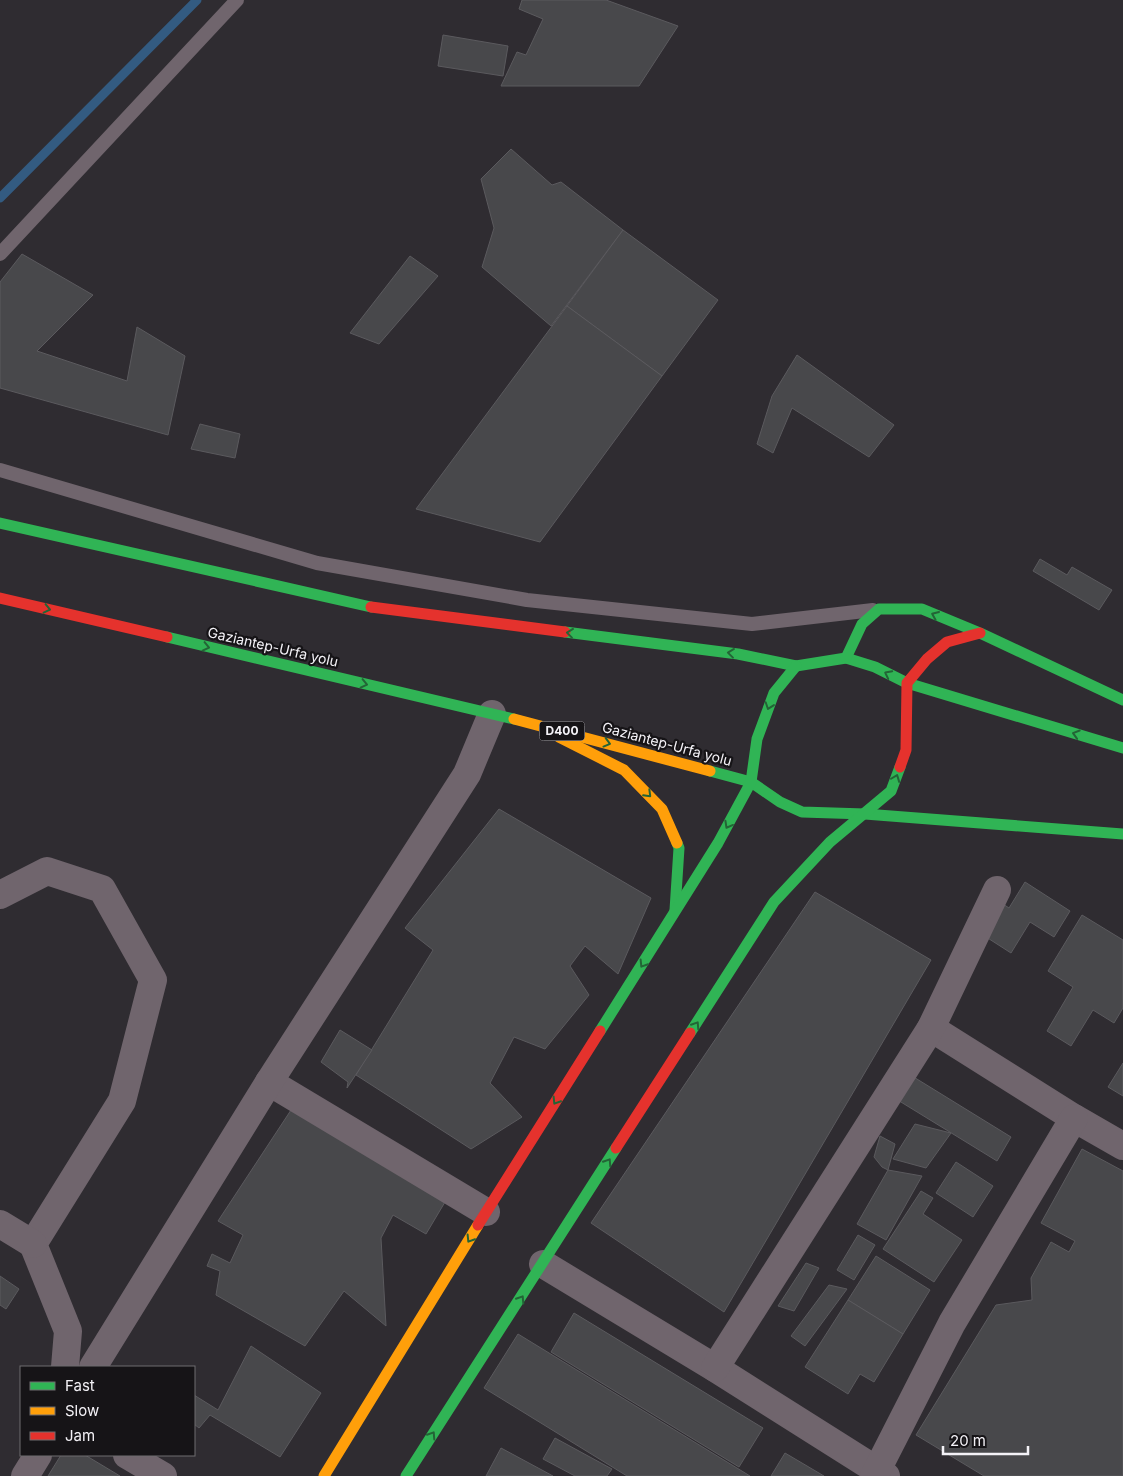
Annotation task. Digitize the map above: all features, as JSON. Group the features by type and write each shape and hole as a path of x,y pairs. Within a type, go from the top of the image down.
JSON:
{"main road":[{"path":"0,523 386,610 738,654 796,666 846,658 875,667 906,683 1123,748"},
{"name":"Gaziantep-Urfa yolu","path":"0,598 534,723 751,782 780,802 802,812 865,814 1123,834"},
{"path":"846,658 862,624 879,609 922,609 980,633 1123,700"},
{"path":"406,1476 774,902 830,842 891,791 906,750 906,683 927,659 946,642 980,633"},
{"path":"324,1476 486,1212 675,913 751,782 757,739 774,692 796,666"},
{"path":"534,723 624,770 662,809 679,848 675,913"}],"street":[{"path":"94,1366 268,1082 466,774 492,714"},
{"path":"0,895 47,871 102,889 153,980 122,1101 33,1244"},
{"path":"715,1368 931,1028 997,890"},
{"path":"931,1028 1074,1118 1123,1146"},
{"path":"268,1082 486,1212"},
{"path":"543,1264 715,1368 879,1474 952,1323 1074,1118"},
{"path":"0,1224 33,1244 68,1331 66,1366"},
{"path":"25,1476 37,1456"},
{"path":"129,1456 163,1476"}],"lane":[{"path":"0,254 237,0"},
{"path":"0,470 318,563 527,600 752,624 879,609"}],"building":[{"path":"522,0 606,0 678,26 639,86 501,86 517,52 526,55 543,19 519,9"},
{"path":"443,35 508,46 503,76 438,66"},
{"path":"511,149 552,185 561,182 623,230 551,326 482,267 494,228 481,179"},
{"path":"623,230 718,300 662,376 567,306"},
{"path":"22,254 93,295 37,351 127,381 137,327 185,356 168,435 0,388 0,282"},
{"path":"410,256 438,276 379,344 350,333"},
{"path":"567,306 662,376 540,542 416,509"},
{"path":"797,355 894,425 869,457 792,408 773,453 757,444 772,396"},
{"path":"200,424 240,434 235,458 191,449"},
{"path":"1040,559 1067,575 1072,567 1112,590 1099,610 1033,571"},
{"path":"499,809 651,898 618,974 585,946 570,966 589,995 545,1049 514,1037 490,1083 522,1117 471,1149 356,1075 433,950 405,928"},
{"path":"1025,882 1070,911 1054,937 1030,922 1011,953 983,935 1003,904 1009,908"},
{"path":"815,892 931,960 724,1312 591,1223"},
{"path":"1082,915 1123,940 1123,1008 1114,1023 1093,1010 1071,1046 1047,1031 1073,987 1048,971"},
{"path":"340,1030 372,1050 347,1088 348,1082 321,1062"},
{"path":"1123,1063 1123,1096 1108,1087"},
{"path":"912,1076 1011,1137 997,1161 896,1099"},
{"path":"293,1107 448,1197 426,1234 393,1215 381,1238 386,1326 344,1291 305,1346 216,1295 220,1271 207,1266 212,1254 230,1263 243,1235 218,1221"},
{"path":"915,1124 951,1133 926,1168 893,1159"},
{"path":"880,1136 895,1144 888,1170 882,1167 874,1157"},
{"path":"1082,1149 1123,1171 1123,1476 984,1476 916,1435 996,1305 1032,1300 1031,1278 1051,1242 1069,1252 1075,1241 1041,1223"},
{"path":"956,1162 993,1186 973,1217 936,1193"},
{"path":"888,1170 922,1176 886,1240 857,1224"},
{"path":"921,1191 933,1198 923,1214 962,1240 934,1282 883,1249"},
{"path":"858,1235 875,1245 854,1280 837,1270"},
{"path":"876,1256 930,1290 903,1334 848,1300"},
{"path":"806,1263 819,1268 794,1311 778,1306"},
{"path":"0,1276 19,1289 6,1309 0,1305"},
{"path":"829,1285 847,1289 805,1346 791,1336"},
{"path":"848,1300 903,1334 874,1382 860,1374 848,1394 805,1367"},
{"path":"574,1313 763,1428 739,1467 551,1352"},
{"path":"518,1334 750,1476 627,1476 484,1388"},
{"path":"251,1346 321,1393 280,1457 210,1415 199,1428 195,1425 195,1396 218,1410"},
{"path":"555,1438 612,1469 607,1476 575,1476 543,1459"},
{"path":"501,1448 553,1476 486,1476"},
{"path":"785,1453 824,1476 771,1476"},
{"path":"60,1456 87,1456 120,1476 48,1476"}],"waterway":[{"path":"0,198 197,0"}],"traffic: fast":[{"path":"0,523 371,607"},
{"path":"846,658 862,624 879,609 922,609 980,633 1123,700"},
{"path":"565,632 738,654 796,666 846,658 875,667 907,683 1123,748"},
{"path":"167,637 514,719"},
{"path":"600,1031 718,843 751,782 757,739 774,693 796,666"},
{"path":"690,1033 774,902 830,842 891,791 900,767"},
{"path":"710,771 751,782 780,802 802,812 865,814 1123,834"},
{"path":"675,910 679,848 677,843"},
{"path":"406,1476 616,1148"}],"traffic: slow":[{"path":"514,719 710,771"},
{"path":"559,737 624,770 662,809 677,843"},
{"path":"324,1476 478,1225"}],"traffic: jam":[{"path":"0,598 167,637"},
{"path":"371,607 565,632"},
{"path":"900,767 906,750 907,683 927,659 947,642 980,633"},
{"path":"478,1225 600,1031"},
{"path":"616,1148 690,1033"}]}
